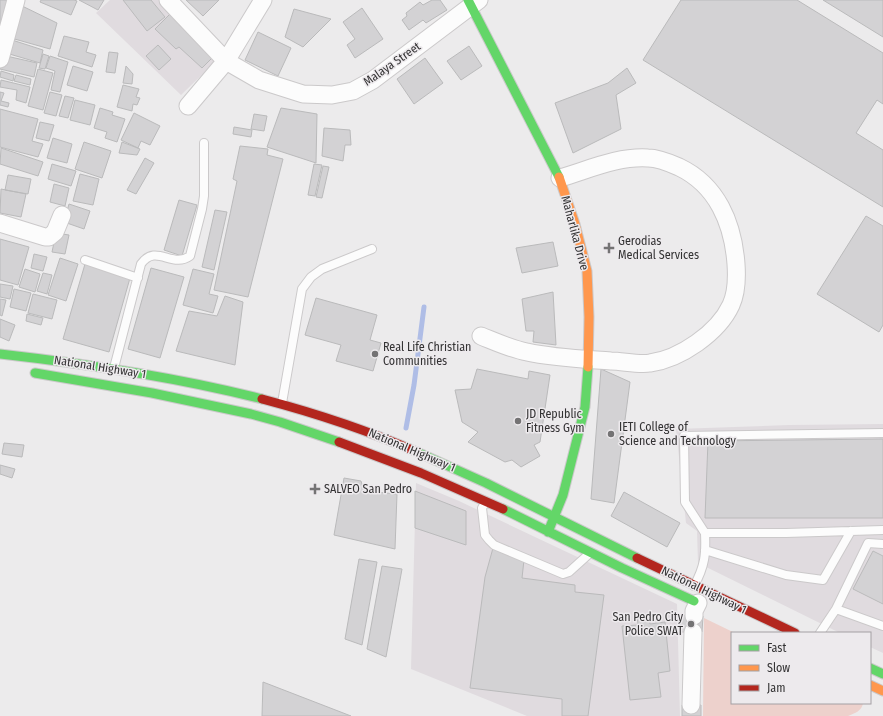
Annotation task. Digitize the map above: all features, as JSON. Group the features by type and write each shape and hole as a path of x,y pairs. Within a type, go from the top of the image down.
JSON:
{"main road":[{"name":"Maharlika Drive","path":"473,2 560,178 575,224 586,271 589,318 589,359 585,407 565,488 548,532"},
{"name":"National Highway 1","path":"0,354 114,368 200,385 282,404 324,416 427,455 793,632"},
{"name":"National Highway 1","path":"28,372 110,385 278,421 377,456 486,501 590,552 695,611"},
{"path":"871,668 883,674"},
{"path":"871,685 883,691"}],"street":[{"path":"0,59 16,0"},
{"name":"Malaya Street","path":"168,0 226,61 259,80 303,94 332,95 353,91 373,80 473,2"},
{"path":"188,106 226,61 263,0"},
{"path":"481,336 513,349 539,355 650,363 681,354 704,337 720,321 731,305 737,285 735,250 727,219 721,205 712,192 702,182 687,171 671,163 648,158 619,160 560,178"},
{"path":"0,223 49,237 55,232 62,215"},
{"path":"691,705 695,611"}],"lane":[{"path":"110,385 141,264 146,257 152,255 180,260 186,259 190,256 204,196 204,143"},
{"path":"278,421 286,392 291,346 302,288 310,277 322,269 372,250"},
{"path":"85,260 138,278"},
{"path":"695,611 694,585 702,572 706,550 705,533 685,502 684,436 883,433"},
{"path":"493,486 482,508 485,534 494,545 563,574 569,572 590,552 597,538"},
{"path":"705,533 883,530"},
{"path":"706,550 786,575 823,580 851,531"},
{"path":"821,632 836,609 868,543 883,544"},
{"path":"836,609 883,626"}],"shaded area":[{"path":"110,0 159,0 215,62 181,95 96,13"},
{"path":"883,424 883,653 871,647 871,632 838,632 698,563 697,531 686,523 676,429 789,425"},
{"path":"416,483 459,501 677,604 680,716 527,716 411,669"},
{"path":"704,618 733,632 731,632 731,704 863,704 858,711 848,716 703,716"}],"building":[{"path":"0,0 8,0 0,27"},
{"path":"41,0 77,1 71,15 40,2"},
{"path":"79,0 104,0 98,10"},
{"path":"123,0 151,0 165,17 147,31"},
{"path":"186,0 219,0 203,16"},
{"path":"432,0 440,0 447,10 426,23 423,20 409,30 402,20 407,16 406,13 420,2 423,5"},
{"path":"681,0 797,0 883,53 883,104 877,100 856,133 883,150 883,207 643,60"},
{"path":"823,0 883,0 883,37"},
{"path":"18,4 57,23 50,49 11,38"},
{"path":"362,8 383,39 355,58 347,45 355,39 343,22"},
{"path":"294,9 331,19 303,47 285,37"},
{"path":"170,14 213,57 202,68 179,47 176,49 155,29"},
{"path":"258,32 291,48 278,76 245,60"},
{"path":"64,36 89,42 86,52 96,55 92,67 58,56"},
{"path":"9,39 43,50 40,63 6,53"},
{"path":"158,45 171,59 159,70 146,56"},
{"path":"469,46 482,66 461,80 447,61"},
{"path":"109,52 118,53 115,73 106,72"},
{"path":"43,54 49,56 45,69 39,68"},
{"path":"2,55 37,63 34,77 0,69"},
{"path":"50,56 68,62 60,92 51,90 55,71 46,68"},
{"path":"425,58 443,83 414,104 397,79"},
{"path":"73,66 93,72 87,91 67,85"},
{"path":"126,66 133,74 132,84 123,83"},
{"path":"627,68 636,83 616,95 621,129 573,153 555,103 608,83"},
{"path":"38,69 53,73 43,110 28,106"},
{"path":"1,71 14,75 13,81 0,77"},
{"path":"16,75 31,79 30,85 14,81"},
{"path":"1,80 30,87 26,103 16,100 17,90 0,87"},
{"path":"123,85 139,89 136,97 140,98 137,105 133,104 132,111 117,107"},
{"path":"0,92 4,93 1,101 9,103 8,107 0,105"},
{"path":"50,92 62,95 56,116 44,113"},
{"path":"65,96 74,98 68,118 59,116"},
{"path":"75,100 95,105 90,125 70,120"},
{"path":"100,108 113,112 112,115 125,119 117,142 105,138 107,132 94,128"},
{"path":"281,108 317,114 316,163 267,147"},
{"path":"0,109 38,119 32,141 43,144 38,157 0,147"},
{"path":"134,113 160,126 150,145 141,141 138,148 121,140"},
{"path":"254,114 267,116 264,131 251,129"},
{"path":"40,122 54,125 49,141 36,138"},
{"path":"234,127 252,130 251,137 233,134"},
{"path":"324,128 350,130 351,145 345,145 343,161 322,156"},
{"path":"53,138 72,144 67,163 47,158"},
{"path":"84,142 111,151 102,178 75,169"},
{"path":"122,142 140,149 137,155 119,153"},
{"path":"240,146 268,149 267,155 283,159 248,297 214,290 237,181 233,179"},
{"path":"1,148 43,162 38,176 0,164"},
{"path":"145,158 154,163 136,194 127,190"},
{"path":"52,164 76,171 71,186 48,179"},
{"path":"314,164 322,165 315,196 308,195"},
{"path":"323,166 329,167 322,198 316,197"},
{"path":"80,174 99,179 93,205 73,201"},
{"path":"8,175 31,179 28,194 5,190"},
{"path":"54,184 69,188 65,206 50,202"},
{"path":"1,189 26,194 21,217 0,213"},
{"path":"179,200 197,205 182,256 164,250"},
{"path":"69,204 90,211 84,229 64,222"},
{"path":"215,210 227,212 214,270 202,267"},
{"path":"866,216 883,226 883,325 879,332 817,294"},
{"path":"56,233 69,235 65,254 52,252"},
{"path":"0,239 29,247 18,285 0,280"},
{"path":"553,242 558,266 522,273 516,248"},
{"path":"34,254 47,257 43,271 31,268"},
{"path":"60,258 78,264 66,301 48,295"},
{"path":"85,264 130,278 109,352 63,339"},
{"path":"151,268 184,277 160,358 128,349"},
{"path":"25,269 40,274 35,292 19,287"},
{"path":"193,269 214,274 209,294 218,296 213,313 183,305"},
{"path":"43,273 52,275 47,294 37,291"},
{"path":"0,284 13,286 10,299 0,297"},
{"path":"14,289 31,293 26,311 10,307"},
{"path":"553,292 556,345 533,342 534,331 526,331 522,299"},
{"path":"33,294 57,300 52,319 28,313"},
{"path":"225,296 243,302 235,365 176,351 189,311 217,316"},
{"path":"316,298 377,315 370,340 381,343 373,371 336,361 341,345 305,335"},
{"path":"0,299 6,300 2,316 0,315"},
{"path":"27,314 43,318 41,325 26,321"},
{"path":"0,319 15,325 9,341 0,337"},
{"path":"477,369 528,379 529,371 550,375 540,442 534,445 540,456 521,467 512,460 505,462 468,442 478,432 462,422 455,390 471,389"},
{"path":"601,369 630,382 614,503 591,499"},
{"path":"883,439 883,518 705,518 708,441"},
{"path":"4,443 24,445 22,457 2,454"},
{"path":"0,465 15,469 12,478 0,474"},
{"path":"344,478 361,481 364,491 397,494 395,549 334,535"},
{"path":"415,491 466,511 466,545 415,528"},
{"path":"624,492 680,523 667,547 611,516"},
{"path":"493,548 524,560 522,578 575,585 575,592 604,595 588,716 562,716 562,699 470,688 485,577"},
{"path":"873,551 883,556 883,604 853,589"},
{"path":"359,559 377,562 362,645 345,639"},
{"path":"382,566 402,569 386,657 367,649"},
{"path":"649,614 650,624 665,622 670,671 658,673 661,697 630,700 622,626 638,625 637,615"},
{"name":"San Pedro City Police SWAT","path":"680,615 703,616 702,632 680,632"},
{"path":"263,682 351,716 262,716"},
{"path":"682,705 701,705 701,716 682,716"}],"waterway":[{"path":"406,428 414,385 424,307"}],"traffic: fast":[{"path":"468,0 559,177"},
{"path":"0,354 132,372 197,384 262,399"},
{"path":"548,532 563,495 585,407 588,367"},
{"path":"35,373 152,393 251,414 339,442"},
{"path":"417,452 486,483 637,558"},
{"path":"503,509 622,568 694,601"},
{"path":"871,668 883,674"}],"traffic: slow":[{"path":"559,177 575,224 587,271 589,317 588,367"},
{"path":"871,685 883,691"}],"traffic: jam":[{"path":"262,399 341,422 417,452"},
{"path":"339,442 421,473 503,509"},
{"path":"637,558 793,632"}],"place":[{"name":"Gerodias Medical Services","path":"609,248"},
{"name":"Real Life Christian Communities","path":"375,354"},
{"name":"JD Republic Fitness Gym","path":"518,421"},
{"name":"IETI College of Science and Technology","path":"611,434"},
{"name":"SALVEO San Pedro","path":"315,489"},
{"name":"San Pedro City Police SWAT","path":"691,624"}]}
